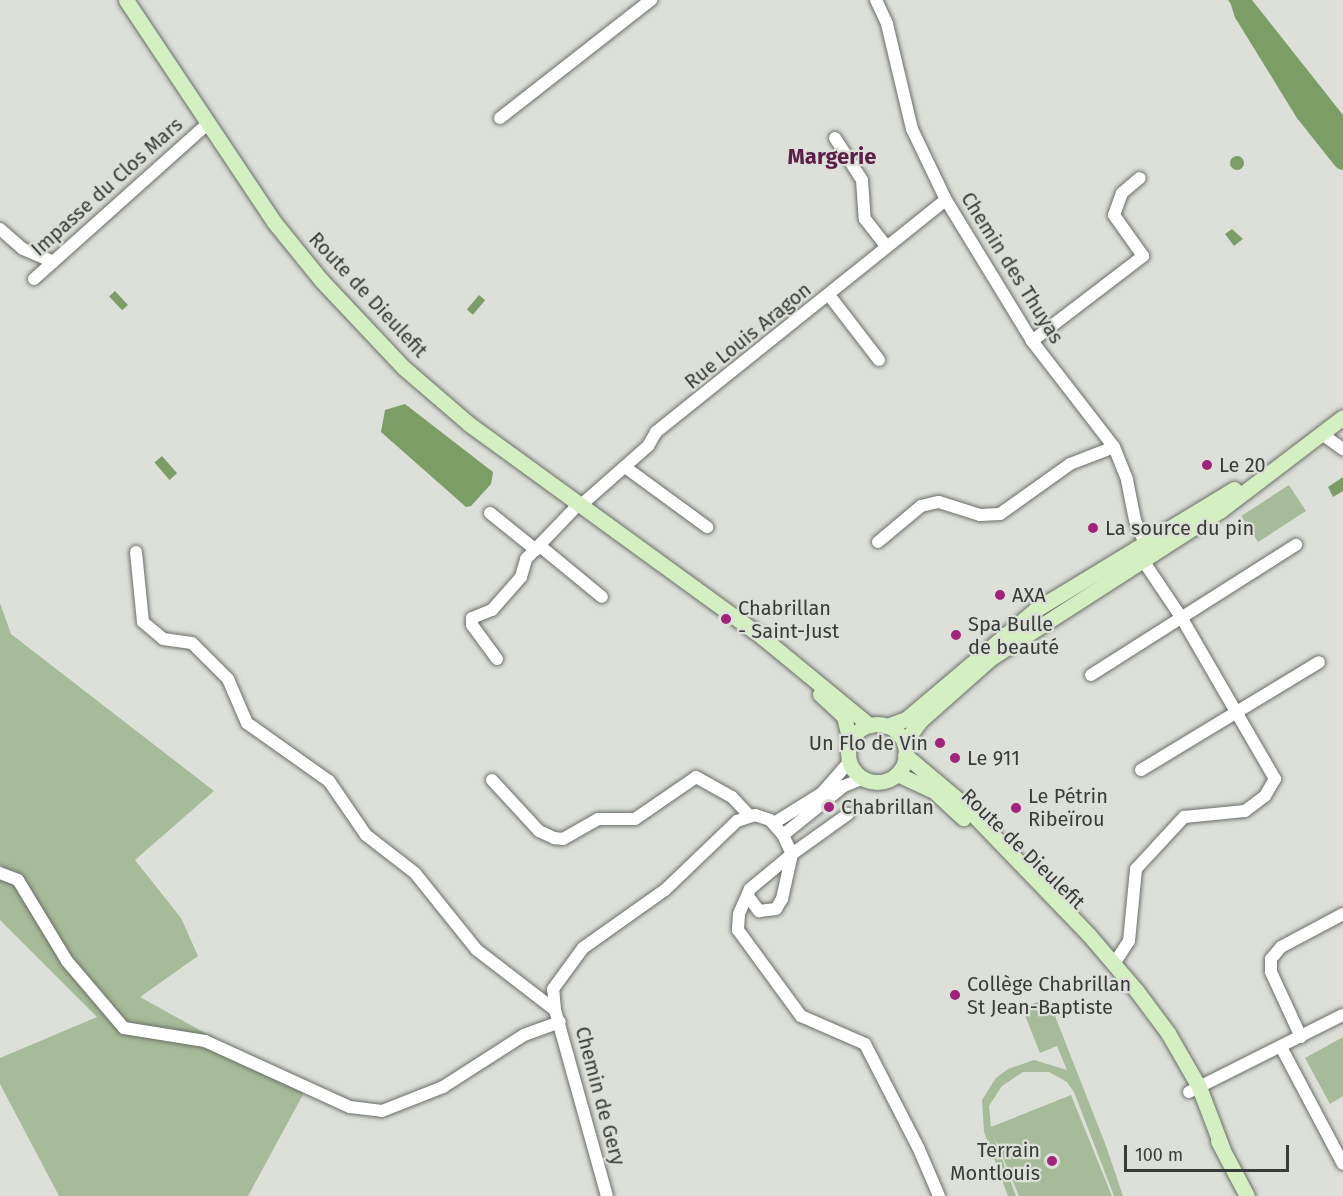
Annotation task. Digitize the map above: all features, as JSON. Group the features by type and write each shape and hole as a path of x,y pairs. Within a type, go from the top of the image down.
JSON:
{"main road":[{"name":"Route de Dieulefit","path":"126,0 206,125 274,222 371,335 444,404 762,637 869,725"},
{"path":"1289,458 1144,542 1035,610 906,719 887,726 869,725 850,741 850,761 864,778 881,781 897,774 914,726 991,658 1098,586 1221,510 1343,417"},
{"name":"Route de Dieulefit","path":"648,554 832,703 843,716 850,741"},
{"path":"887,726 905,749"},
{"name":"Route de Dieulefit","path":"905,749 962,803 1114,964 1149,1011 1194,1090 1247,1196"},
{"name":"Route de Dieulefit","path":"897,774 933,791 1114,964"}],"street":[{"path":"500,118 651,0"},
{"name":"Chemin des Thuyas","path":"876,0 887,24 912,129 946,200 1032,341 1114,447 1144,542"},
{"name":"Impasse du Clos Mars","path":"34,279 206,125"},
{"path":"835,138 862,180 865,219 886,246"},
{"path":"1032,341 1143,256 1114,215 1122,193 1140,178"},
{"name":"Rue Louis Aragon","path":"497,659 472,625 472,618 492,610 521,577 525,559 579,505 648,446 656,432 946,200"},
{"path":"0,229 23,249 52,262"},
{"path":"829,295 879,360"},
{"path":"1322,434 1343,449"},
{"path":"878,542 921,506 939,502 980,515 1000,514 1070,464 1114,447"},
{"path":"625,467 707,527"},
{"path":"490,513 602,597"},
{"path":"1098,586 1109,573 1147,548 1144,542"},
{"path":"1091,675 1296,545"},
{"name":"Chemin de Gery","path":"136,552 143,622 163,639 192,643 228,679 247,723 329,781 366,835 415,873 477,950 557,1016 607,1196"},
{"path":"1114,964 1129,941 1132,875 1166,834 1184,817 1245,811 1272,787 1272,771 1181,617 1142,559"},
{"path":"1141,770 1319,662"},
{"path":"492,780 538,831 563,839 598,819 635,819 696,777 732,796 750,816 774,823 822,793 850,761"},
{"path":"783,835 844,786 864,778"},
{"path":"848,814 792,854 754,885 738,921 743,938 801,1016 865,1044 939,1196"},
{"path":"0,873 18,880 67,961 124,1028 205,1041 350,1107 382,1111 443,1087 557,1016 553,989 583,948 665,890 736,820 750,816"},
{"path":"748,896 759,911 776,909 782,899 792,854 783,835 776,831 774,823"},
{"path":"1301,1037 1270,972 1271,959 1281,947 1343,914"},
{"path":"1194,1090 1343,1015"},
{"path":"1281,1047 1343,1164"}],"shaded area":[{"path":"1228,0 1252,0 1343,115 1343,153"},
{"path":"1237,156 1242,158 1244,163 1242,168 1237,170 1232,168 1230,163 1232,158"},
{"path":"1232,229 1243,239 1234,246 1225,234"},
{"path":"115,291 128,305 122,310 109,296"},
{"path":"479,295 485,300 473,315 467,310"},
{"path":"405,404 493,472 491,484 471,506 466,507 381,432 385,410"},
{"path":"162,456 177,473 170,480 154,463"},
{"path":"1343,477 1343,491 1333,497 1328,487"},
{"path":"1289,485 1306,511 1258,542 1241,516"},
{"path":"0,603 11,634 214,791 135,860 181,918 198,956 140,997 306,1089 248,1196 59,1196 0,1084 0,1058 97,1017 0,920 0,871 4,868 0,865"},
{"name":"Terrain Montlouis","path":"1048,998 1106,1146 1123,1196 1114,1196 1074,1092 1067,1082 1049,1072 1023,1072 1002,1086 989,1106 991,1127 1071,1095 1112,1196 1019,1196 992,1132 1016,1196 1008,1196 984,1132 982,1100 996,1078 1008,1069 1034,1060 1067,1070 1057,1046 1040,1053 1022,1008"},
{"path":"1343,1037 1343,1096 1330,1104 1305,1058"}],"waterway":[{"path":"1240,0 1244,13 1305,112 1343,160"}],"place":[{"name":"Le 20","path":"1207,465"},
{"name":"La source du pin","path":"1093,528"},
{"name":"AXA","path":"1000,595"},
{"name":"Chabrillan - Saint-Just","path":"726,619"},
{"name":"Spa Bulle de beauté","path":"956,635"},
{"name":"Un Flo de Vin","path":"940,743"},
{"name":"Le 911","path":"955,758"},
{"name":"Chabrillan","path":"829,807"},
{"name":"Le Pétrin Ribeïrou","path":"1016,808"},
{"name":"Collège Chabrillan St Jean-Baptiste","path":"955,995"},
{"name":"Terrain Montlouis","path":"1052,1161"}],"district":[{"name":"Margerie","path":"832,157"}]}
